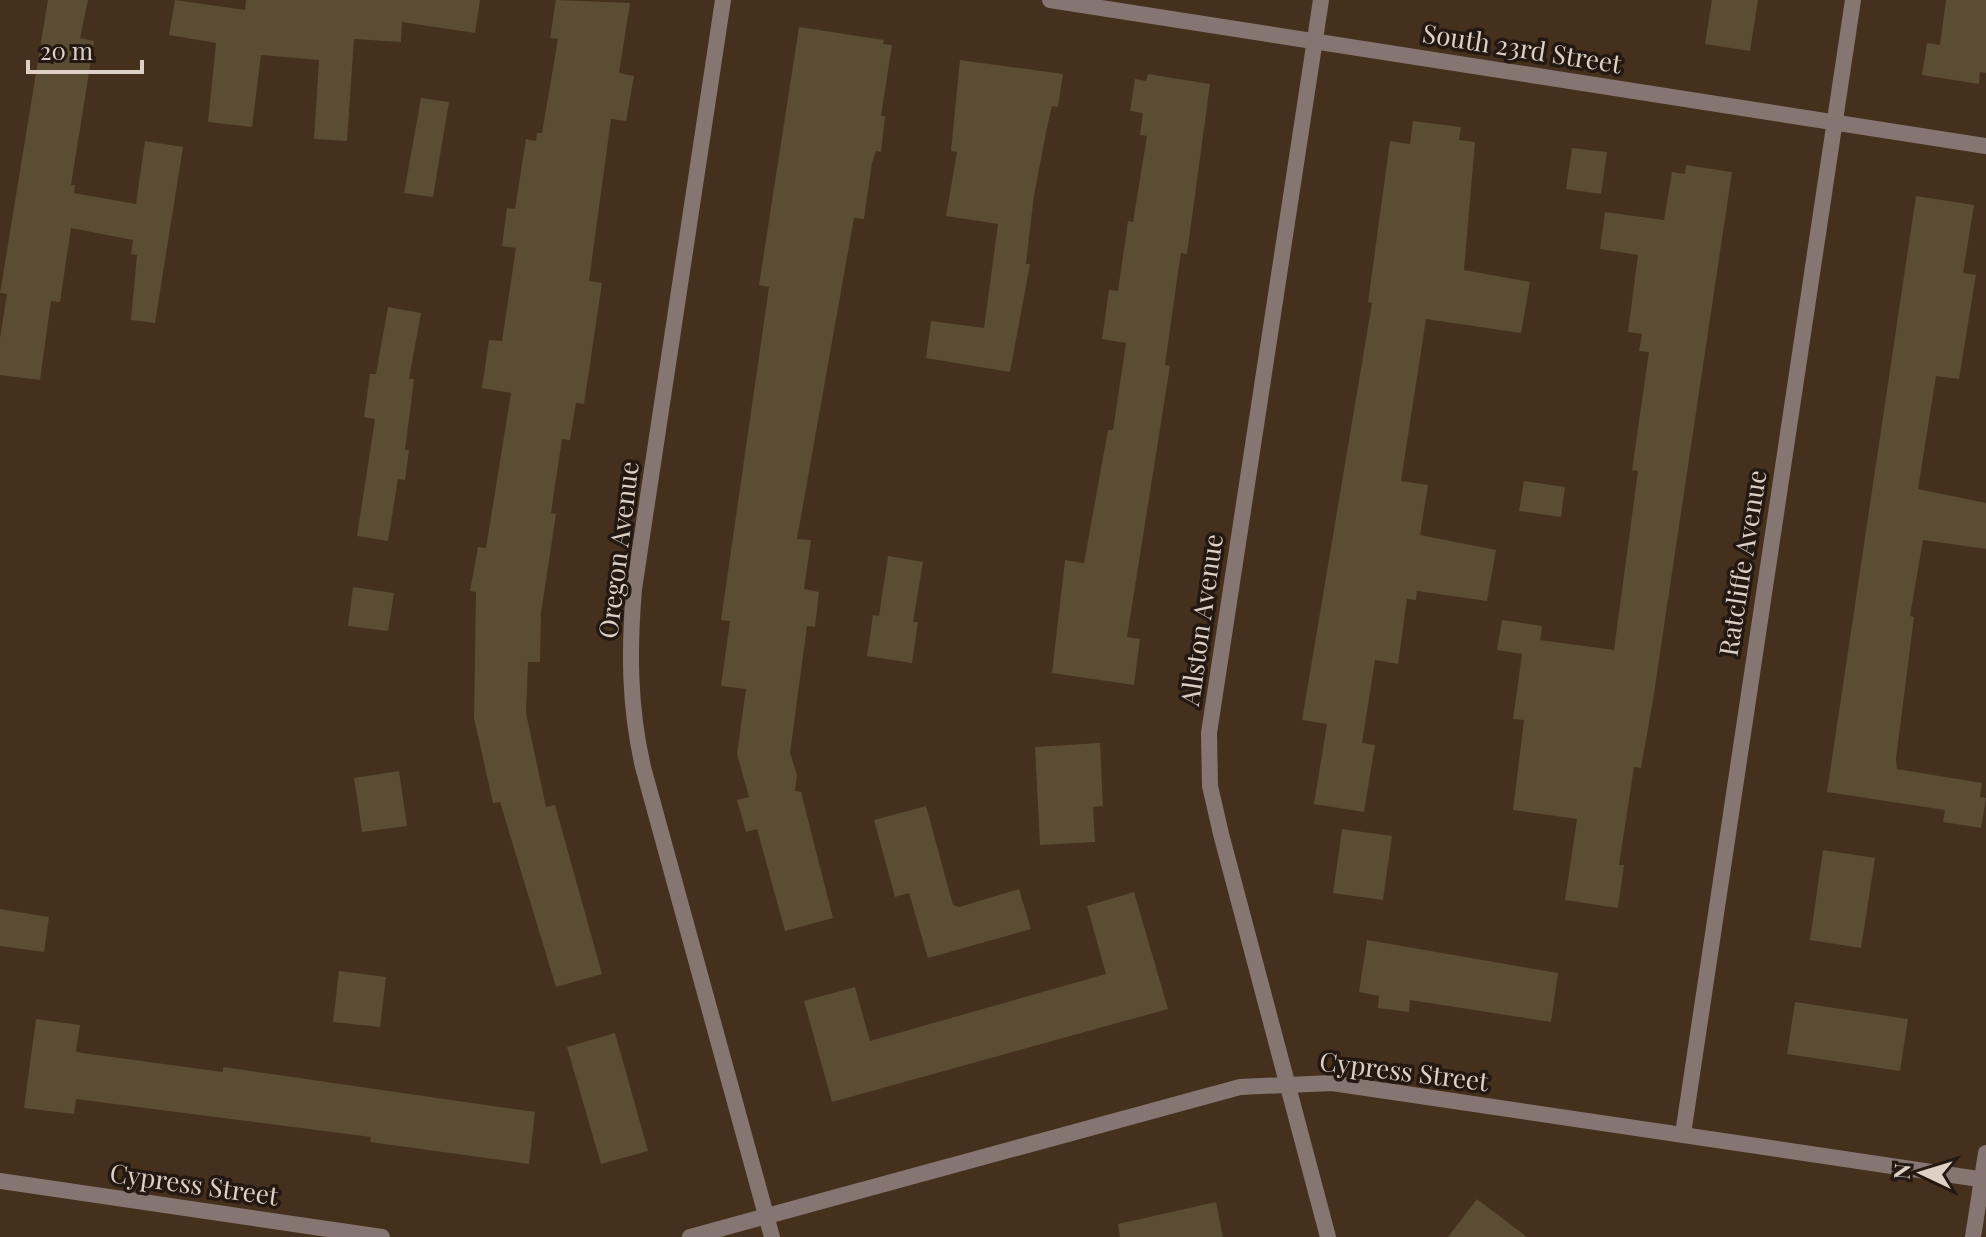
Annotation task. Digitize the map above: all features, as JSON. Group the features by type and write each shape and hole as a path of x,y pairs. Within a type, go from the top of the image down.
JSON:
{"street":[{"name":"Oregon Avenue","path":"723,0 634,589 629,664 633,721 643,767 772,1237"},
{"name":"South 23rd Street","path":"1050,0 1986,146"},
{"name":"Allston Avenue","path":"1321,0 1209,733 1210,786 1221,834 1328,1237"},
{"name":"Ratcliffe Avenue","path":"1683,1134 1853,0"},
{"name":"Cypress Street","path":"690,1237 1240,1087 1332,1083 1984,1180"},
{"path":"1973,1237 1986,1153"},
{"name":"Cypress Street","path":"0,1181 382,1237"}],"building":[{"path":"48,0 88,0 80,38 94,41 71,185 75,185 74,193 136,204 145,141 183,147 155,323 131,320 137,255 131,254 133,240 71,228 60,302 51,301 40,380 0,375 0,338 7,294 0,293"},
{"path":"175,0 245,10 246,0 480,0 475,33 402,22 401,42 354,39 347,141 314,139 319,60 261,55 252,127 208,122 216,43 169,35"},
{"path":"556,0 630,3 619,73 634,76 626,121 611,119 589,281 602,283 584,404 576,403 570,440 562,439 551,513 556,514 541,613 540,662 528,662 526,713 546,807 555,805 602,974 556,987 500,802 493,803 474,718 476,592 470,591 478,547 486,548 511,393 482,388 489,340 502,341 516,248 502,246 507,208 515,209 526,139 536,141 537,133 542,133 558,39 550,38"},
{"path":"1712,0 1758,0 1750,51 1705,44"},
{"path":"1946,0 1986,0 1986,73 1980,72 1979,84 1922,75 1927,43 1940,45"},
{"path":"799,27 884,40 883,44 892,45 881,116 885,116 881,152 876,151 872,163 864,219 854,218 797,539 811,540 804,589 819,592 815,627 807,626 790,753 797,775 795,791 801,792 833,918 785,931 757,829 746,832 737,800 749,797 737,754 746,689 721,686 730,621 721,620 769,287 759,285"},
{"path":"960,60 1063,74 1058,107 1052,106 1034,195 1026,264 1030,264 1010,372 926,358 931,321 984,328 998,224 946,216 957,152 951,151"},
{"path":"1148,74 1210,84 1187,254 1181,253 1177,279 1165,365 1170,366 1127,637 1140,639 1134,685 1052,673 1065,560 1084,563 1108,430 1113,430 1126,343 1102,339 1109,290 1118,291 1128,221 1133,222 1147,136 1140,135 1143,113 1130,111 1135,79 1146,81"},
{"path":"421,98 449,102 433,197 404,193"},
{"path":"1413,121 1461,127 1459,140 1475,142 1464,270 1530,282 1521,333 1426,319 1401,481 1428,485 1420,535 1496,550 1487,601 1417,591 1416,600 1407,599 1398,664 1375,660 1362,743 1375,745 1364,812 1314,804 1327,724 1302,720 1372,303 1368,302 1390,141 1410,144"},
{"path":"1572,148 1607,152 1601,194 1566,189"},
{"path":"1686,165 1732,172 1653,700 1641,768 1634,767 1619,865 1624,865 1618,908 1565,900 1577,819 1513,810 1524,720 1513,719 1522,654 1497,650 1502,620 1542,626 1540,640 1614,650 1638,471 1632,470 1649,352 1639,351 1642,334 1628,332 1638,255 1600,249 1605,212 1664,220 1672,172 1685,174"},
{"path":"1916,196 1974,205 1963,273 1976,275 1959,379 1936,376 1918,489 1986,503 1986,549 1923,540 1910,616 1914,617 1897,769 1982,783 1980,797 1986,798 1981,828 1943,822 1945,810 1827,792"},
{"path":"388,307 421,313 409,379 414,379 405,450 409,450 405,480 398,479 388,541 357,536 375,419 364,417 370,374 376,374"},
{"path":"1524,481 1565,487 1561,517 1519,511"},
{"path":"888,556 923,562 913,622 918,622 912,663 867,656 873,615 879,616"},
{"path":"353,587 394,593 388,631 348,626"},
{"path":"1100,743 1103,806 1093,807 1095,842 1040,845 1035,747"},
{"path":"399,771 407,826 362,832 354,778"},
{"path":"926,806 953,905 959,907 1019,889 1031,929 928,958 909,893 895,897 874,820"},
{"path":"1342,829 1392,836 1383,900 1333,893"},
{"path":"1823,850 1875,858 1861,948 1810,940"},
{"path":"1134,892 1168,1009 832,1102 804,1001 855,987 870,1041 1106,974 1087,906"},
{"path":"0,909 49,917 44,952 0,946"},
{"path":"1367,940 1558,973 1551,1022 1410,1000 1409,1012 1378,1008 1379,996 1359,992"},
{"path":"339,971 386,977 380,1027 333,1022"},
{"path":"1795,1002 1908,1019 1900,1071 1787,1054"},
{"path":"36,1019 80,1025 76,1051 82,1053 223,1072 223,1067 535,1112 529,1164 370,1142 371,1137 76,1099 74,1114 24,1108"},
{"path":"615,1033 648,1151 601,1164 567,1047"},
{"path":"1477,1199 1527,1237 1448,1237"},
{"path":"1216,1202 1223,1237 1120,1237 1118,1224"}]}
